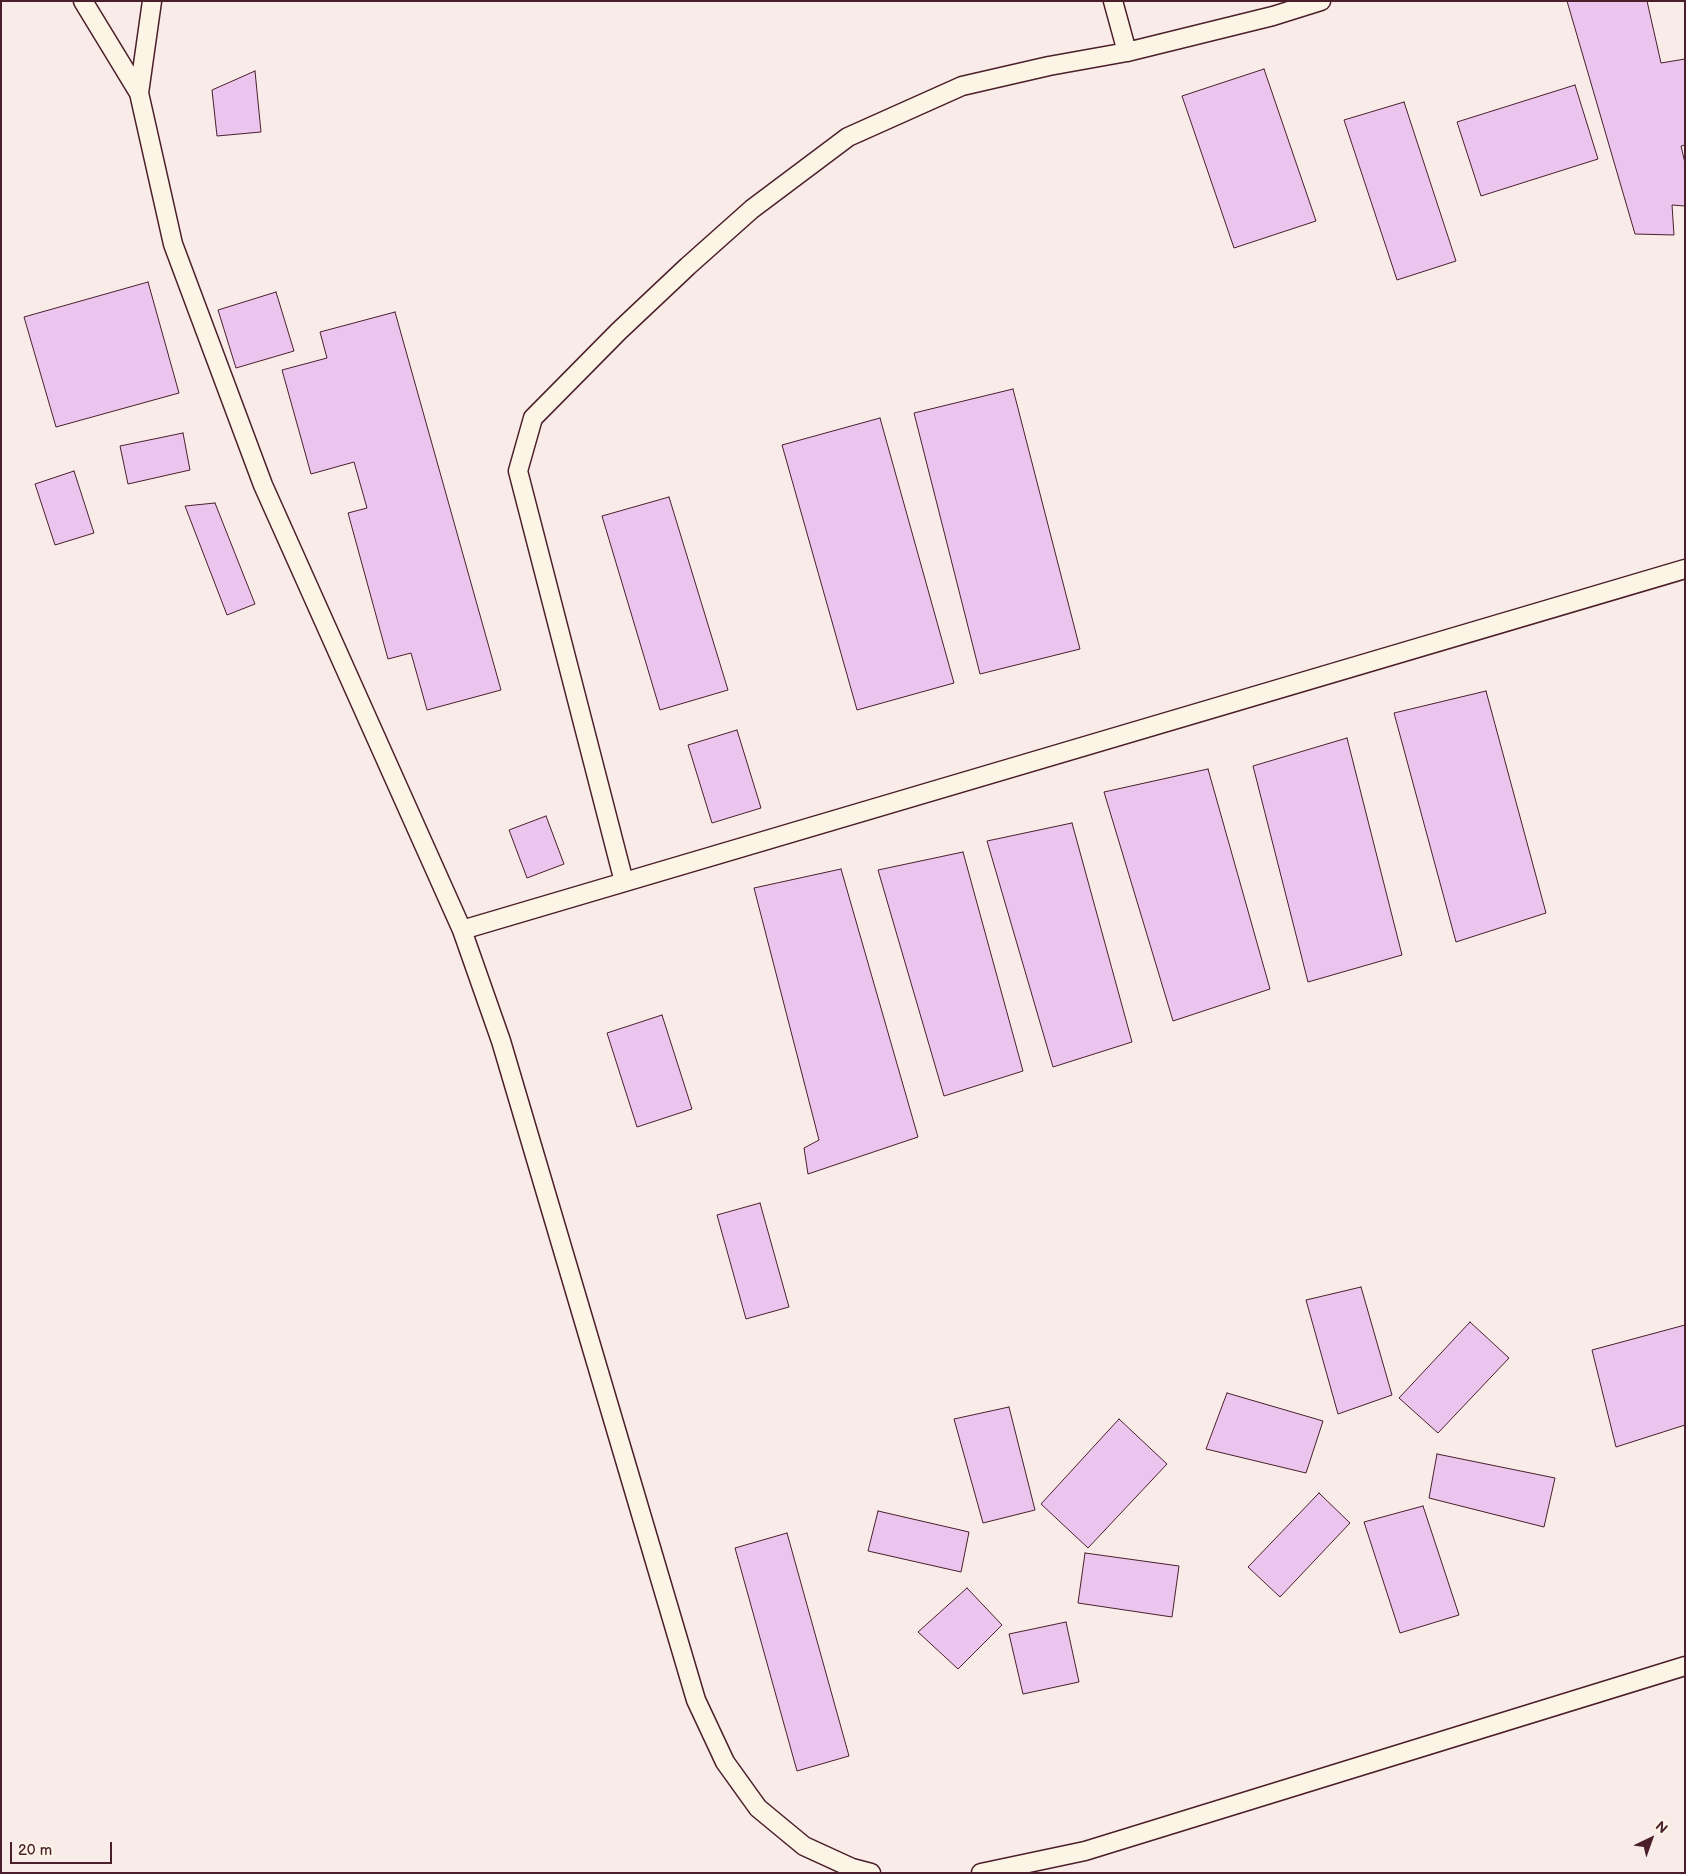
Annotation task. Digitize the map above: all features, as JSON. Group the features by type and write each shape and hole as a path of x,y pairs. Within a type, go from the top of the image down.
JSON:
{"lane":[{"path":"83,1 139,93 173,244 263,485 462,930 501,1041 696,1700 725,1762 758,1808 804,1846 852,1868 871,1873"},
{"path":"139,93 152,1"},
{"path":"1113,1 1127,52"},
{"path":"624,882 518,471 533,418 619,331 702,253 752,209 848,138 962,86 1048,66 1127,52 1273,16 1321,1"},
{"path":"462,930 1685,569"},
{"path":"981,1873 1085,1852 1685,1666"}],"building":[{"path":"1567,1 1647,1 1661,63 1685,59 1685,145 1681,146 1685,163 1685,206 1672,205 1674,235 1635,234"},
{"path":"1264,69 1316,221 1234,248 1182,96"},
{"path":"255,71 261,132 217,136 212,90"},
{"path":"1575,85 1598,159 1481,196 1457,122"},
{"path":"1404,102 1456,261 1397,280 1344,120"},
{"path":"148,282 179,393 56,427 24,317"},
{"path":"276,292 294,351 236,368 218,310"},
{"path":"395,312 501,690 427,710 411,653 388,659 348,513 367,508 354,462 311,474 282,370 327,358 320,332"},
{"path":"1013,389 1080,649 980,674 914,413"},
{"path":"880,418 954,683 857,710 782,445"},
{"path":"183,433 190,470 128,484 120,446"},
{"path":"74,471 94,533 55,545 35,484"},
{"path":"669,497 728,690 660,710 602,516"},
{"path":"215,503 255,604 227,615 185,506"},
{"path":"1486,691 1546,913 1456,942 1394,713"},
{"path":"737,730 761,808 712,823 688,745"},
{"path":"1347,738 1402,955 1308,982 1253,766"},
{"path":"1208,769 1270,989 1173,1021 1104,792"},
{"path":"546,816 564,864 527,878 509,830"},
{"path":"1072,823 1132,1042 1053,1067 987,841"},
{"path":"963,852 1023,1071 944,1096 878,870"},
{"path":"841,869 918,1137 808,1174 804,1148 819,1140 754,888"},
{"path":"662,1015 692,1109 637,1127 607,1033"},
{"path":"760,1203 789,1307 746,1319 717,1215"},
{"path":"1361,1287 1392,1395 1338,1414 1306,1300"},
{"path":"1470,1322 1509,1358 1438,1433 1399,1398"},
{"path":"1685,1325 1685,1425 1616,1447 1592,1350"},
{"path":"1227,1393 1323,1421 1306,1473 1206,1449"},
{"path":"1009,1407 1035,1510 983,1523 954,1419"},
{"path":"1119,1419 1167,1464 1088,1548 1041,1504"},
{"path":"1437,1454 1555,1478 1544,1527 1429,1498"},
{"path":"1319,1493 1350,1523 1280,1597 1248,1567"},
{"path":"1423,1506 1459,1615 1400,1633 1364,1522"},
{"path":"878,1511 969,1532 961,1572 868,1551"},
{"path":"787,1533 849,1756 797,1771 735,1548"},
{"path":"1085,1553 1179,1566 1172,1617 1078,1603"},
{"path":"967,1588 1002,1625 958,1669 918,1632"},
{"path":"1066,1622 1079,1682 1023,1694 1009,1634"}]}
